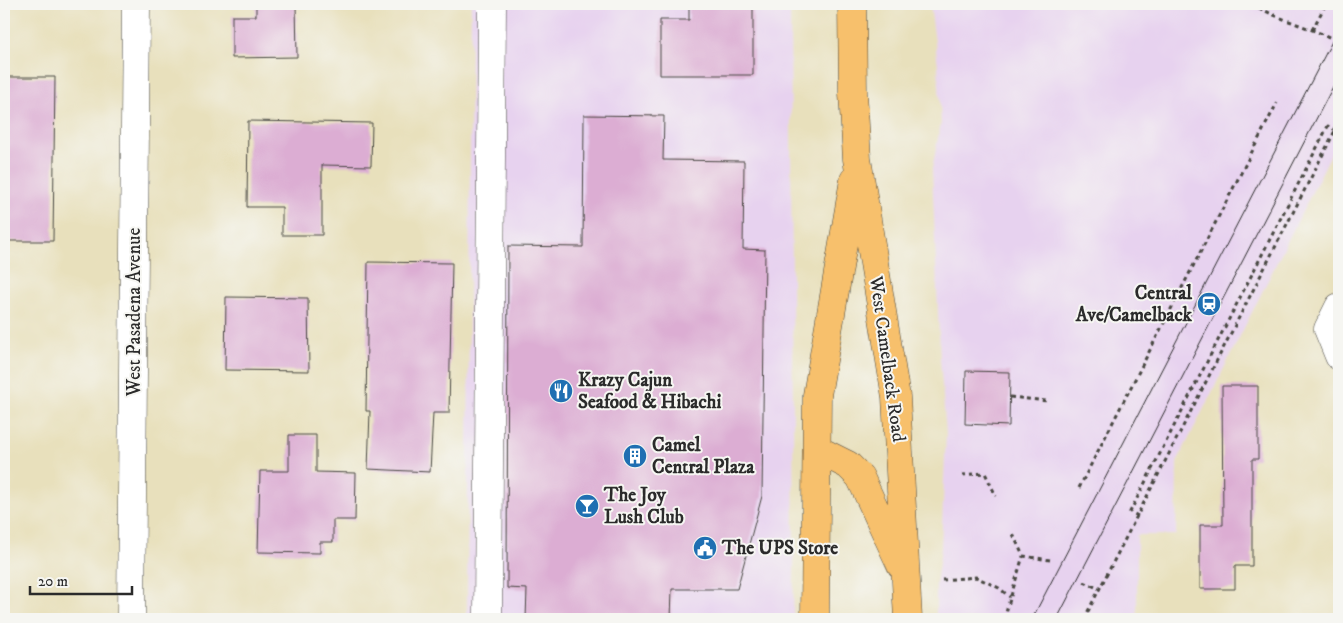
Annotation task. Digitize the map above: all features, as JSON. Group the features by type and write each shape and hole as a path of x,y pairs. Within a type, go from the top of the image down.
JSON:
{"main road":[{"name":"West Camelback Road","path":"852,4 853,93 857,159 896,398 908,619"},
{"name":"West Camelback Road","path":"815,619 817,395 857,159"},
{"path":"818,450 848,465 860,477 907,578"}],"street":[{"name":"West Pasadena Avenue","path":"131,619 136,4"},
{"path":"488,619 492,4"},
{"path":"1334,318 1339,356"}],"path":[{"path":"1252,4 1339,42"},
{"path":"1312,30 1326,4"},
{"path":"1079,488 1277,103"},
{"path":"1084,619 1339,123"},
{"path":"1138,516 1130,512 1328,126 1336,130"},
{"path":"1010,398 1047,401"},
{"path":"962,475 986,473 996,496"},
{"path":"1004,619 1023,556 1013,534"},
{"path":"1023,556 1050,560"},
{"path":"942,580 976,577 999,588 1010,597"},
{"path":"1084,582 1100,589"}],"shaded area":[{"path":"471,4 790,4 793,619 467,619"},
{"path":"930,4 1339,4 1339,138 1177,462 1176,535 1137,535 1137,619 936,619 936,585 941,549 946,433 940,359 932,169 941,123 938,65"}],"building":[{"path":"256,4 296,4 297,57 232,58 232,16 256,16"},
{"path":"689,4 753,4 753,75 660,75 660,20 689,20"},
{"path":"4,77 55,77 53,241 4,241"},
{"name":"Camel Central Plaza","path":"584,115 664,116 663,160 744,161 743,249 765,250 762,496 737,589 672,589 671,619 526,619 527,589 507,588 508,246 583,247"},
{"path":"248,121 372,123 371,166 322,165 322,235 282,235 282,207 247,207"},
{"path":"368,262 452,263 449,413 433,413 430,472 368,469 370,411 366,411"},
{"path":"226,297 308,298 309,371 225,370"},
{"path":"966,371 1010,372 1009,426 965,424"},
{"path":"1222,386 1258,386 1258,459 1252,459 1252,566 1235,566 1235,589 1200,589 1200,525 1223,525"},
{"path":"289,435 316,435 316,472 356,473 355,520 333,520 333,542 320,542 320,553 258,552 260,471 289,471"}],"tram line":[{"path":"1032,619 1339,28"},
{"path":"1057,619 1339,75"}],"place":[{"name":"Central Ave/Camelback","path":"1209,304"},
{"name":"Krazy Cajun Seafood & Hibachi","path":"561,391"},
{"name":"Camel Central Plaza","path":"635,456"},
{"name":"The Joy Lush Club","path":"587,506"},
{"name":"The UPS Store","path":"705,548"}]}
